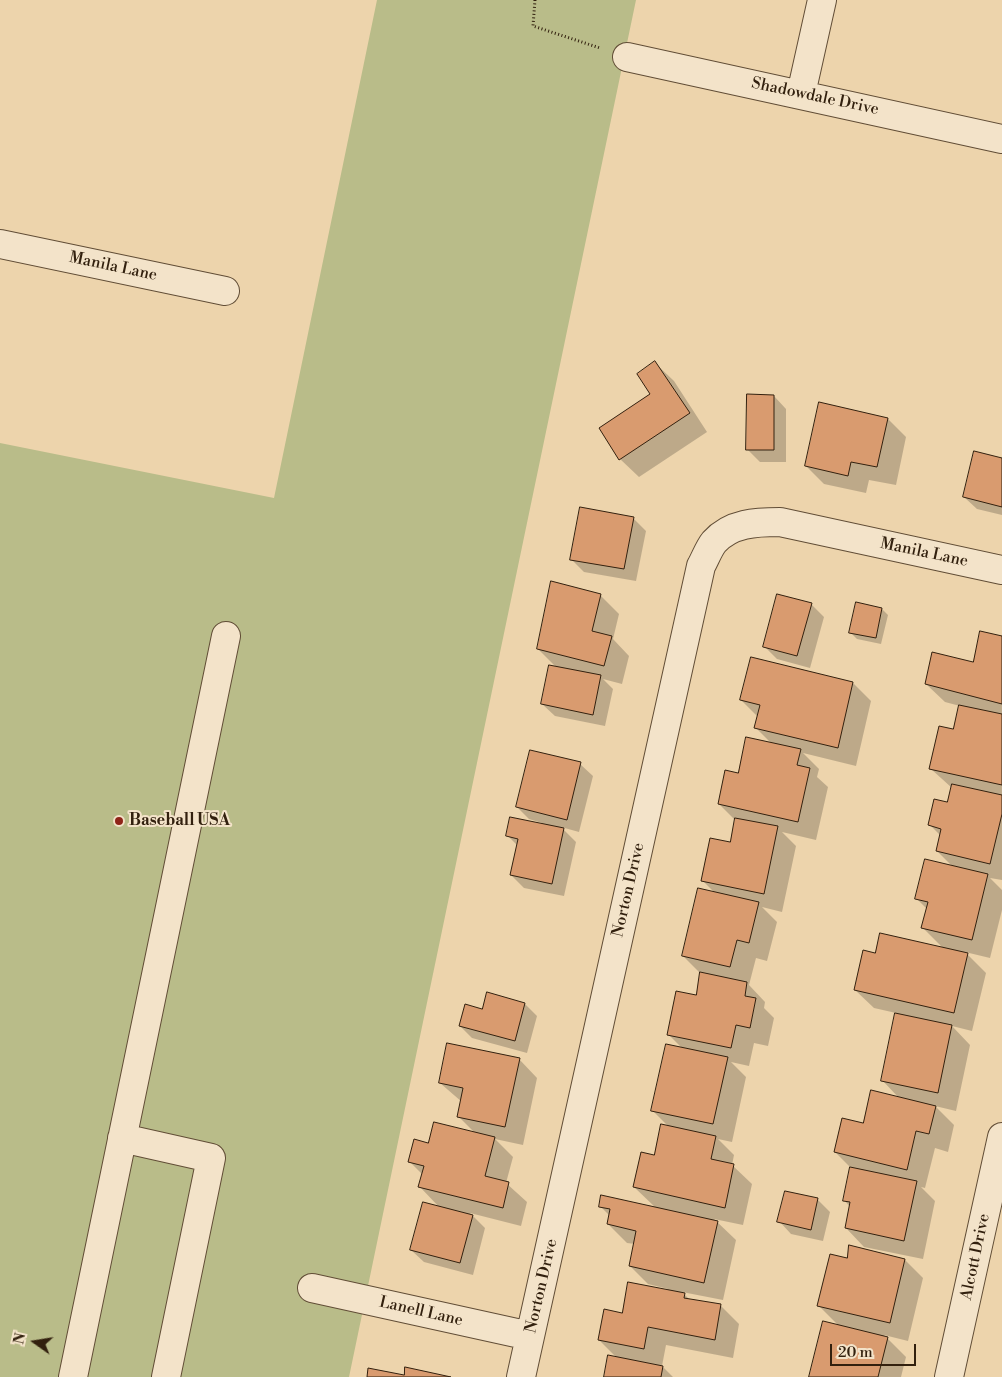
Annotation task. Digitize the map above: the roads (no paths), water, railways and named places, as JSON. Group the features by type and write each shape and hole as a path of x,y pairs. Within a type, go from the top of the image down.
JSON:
{"street":[{"path":"800,94 822,0"},
{"name":"Shadowdale Drive","path":"627,57 1002,139"},
{"name":"Manila Lane","path":"0,244 225,291"},
{"name":"Norton Drive","path":"521,1377 701,566 714,542 733,528 756,522 780,522 846,536"},
{"name":"Manila Lane","path":"846,536 1002,570"},
{"path":"73,1377 226,636"},
{"name":"Alcott Drive","path":"949,1377 1002,1137"},
{"path":"122,1138 211,1158 166,1377"},
{"name":"Lanell Lane","path":"312,1288 530,1336"}],"place":[{"name":"Baseball USA","path":"119,821"}]}
